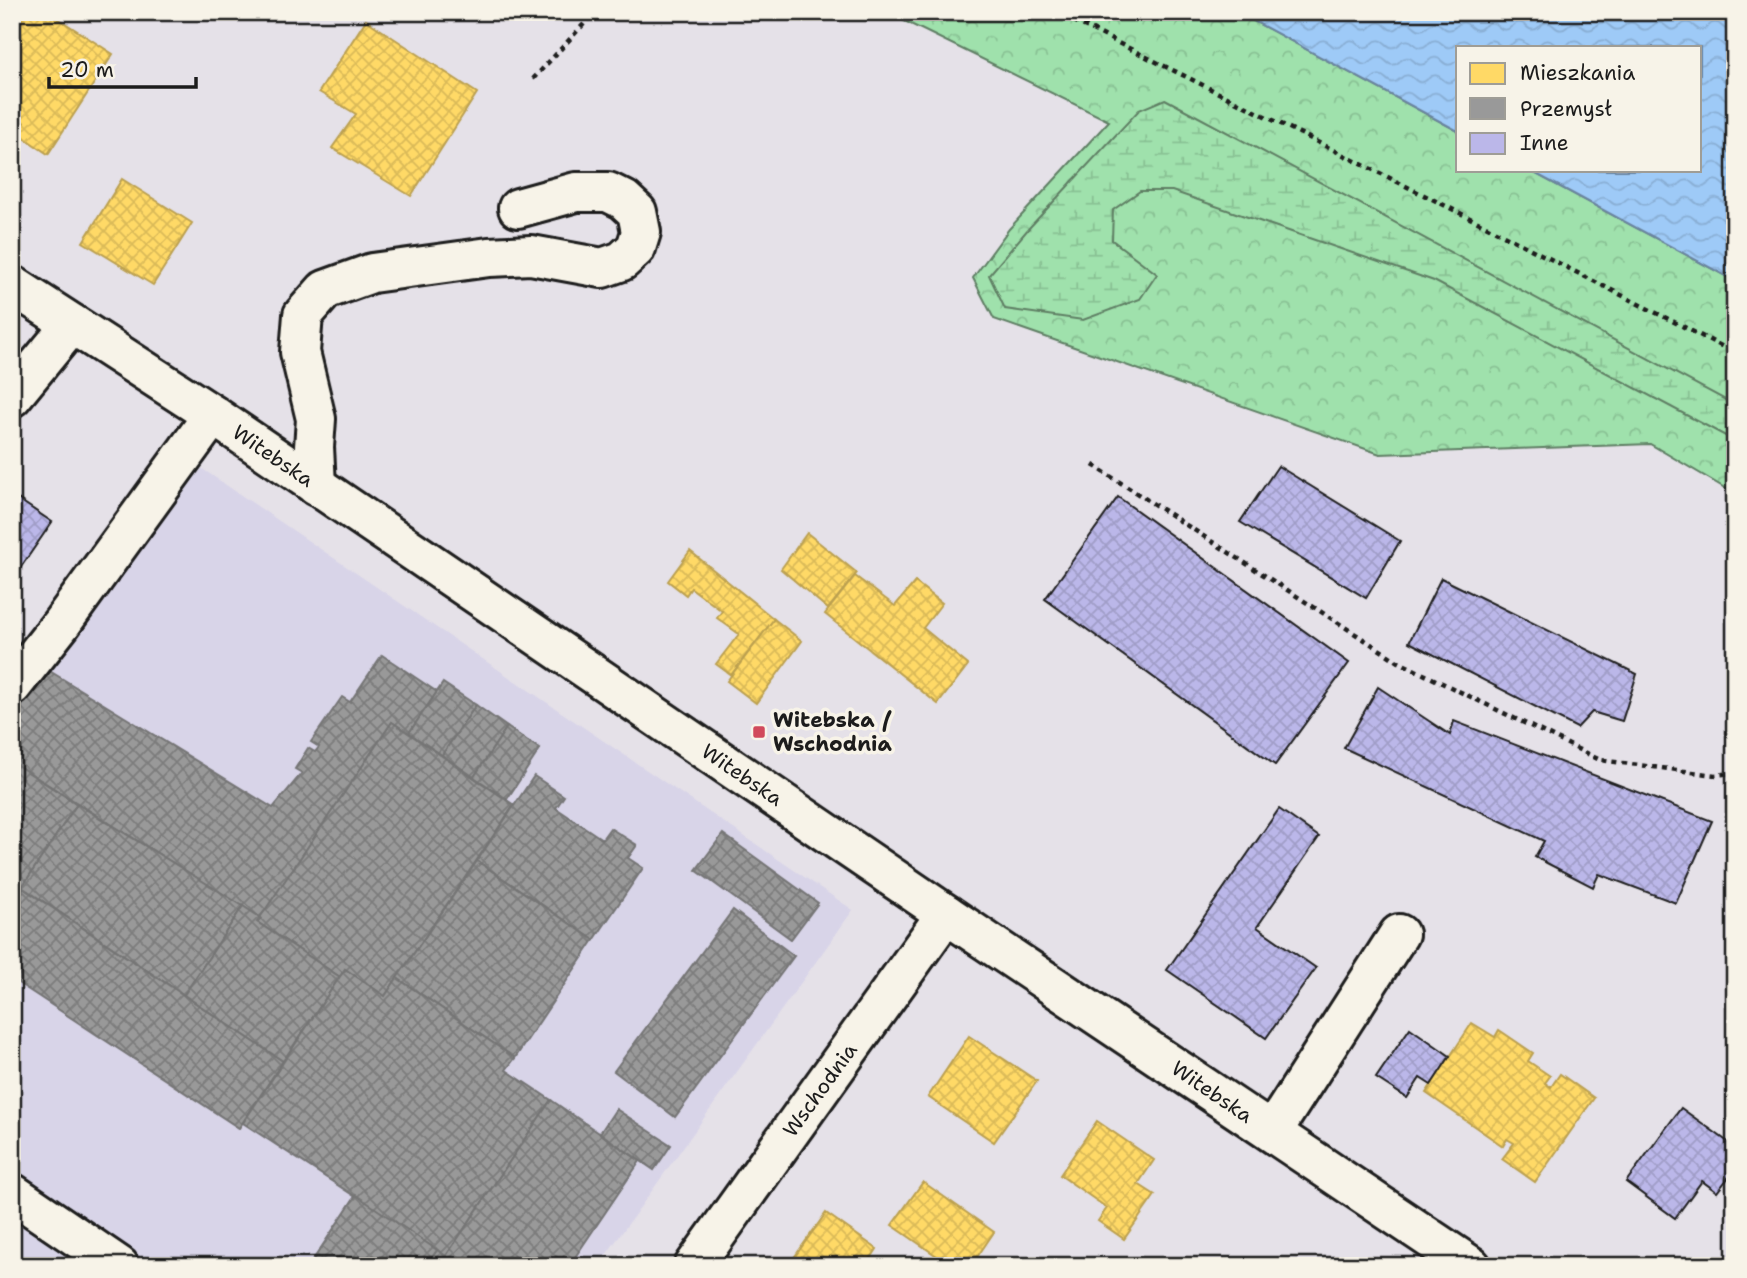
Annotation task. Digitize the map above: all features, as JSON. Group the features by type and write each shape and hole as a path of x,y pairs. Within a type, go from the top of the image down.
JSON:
{"street":[{"path":"316,486 314,447 317,419 300,352 303,315 325,290 372,274 489,257 531,255 602,268 622,261 636,248 641,232 637,212 624,200 608,192 576,192 518,208"},
{"name":"Witebska","path":"12,285 213,415 946,914 1471,1266"},
{"path":"12,397 72,324"},
{"path":"12,686 61,624 213,415"},
{"name":"Wschodnia","path":"694,1266 946,914"},
{"path":"1272,1132 1399,934"},
{"path":"12,1193 119,1266"}],"path":[{"path":"533,79 595,12"},
{"path":"1056,12 1462,214 1735,354"},
{"path":"1093,465 1399,662 1600,760 1715,775 1735,772"}],"shaded area":[{"path":"170,447 853,910 598,1266 12,1266 12,657"}],"green space":[{"path":"886,12 1237,12 1456,130 1456,172 1533,172 1735,281 1735,494 1650,444 1380,454 994,319 973,278 1009,229 1109,121"},
{"path":"1165,99 1735,405 1735,441 1434,281 1172,191 1140,191 1113,210 1112,240 1157,274 1140,299 1083,320 1005,309 989,275 1139,110"}],"water":[{"path":"1237,12 1735,12 1735,281 1533,172 1702,172 1702,46 1456,46 1456,130"}],"building: Mieszkania":[{"path":"24,12 48,12 113,54 48,154 17,133 24,123 12,115 12,27 14,28"},
{"path":"366,20 477,93 411,196 332,148 356,114 319,92"},
{"path":"122,179 192,223 153,285 83,242"},
{"path":"807,533 857,573 828,609 781,569"},
{"path":"690,551 774,619 731,675 716,664 739,634 717,618 722,611 691,588 686,595 668,581"},
{"path":"855,576 895,606 915,582 942,603 923,628 968,665 938,704 825,614"},
{"path":"774,619 802,641 756,703 727,681"},
{"path":"1472,1023 1495,1037 1499,1030 1533,1053 1528,1061 1550,1076 1545,1083 1551,1087 1560,1074 1594,1098 1535,1182 1502,1159 1514,1143 1507,1139 1503,1146 1426,1093"},
{"path":"969,1036 1037,1081 994,1142 928,1097"},
{"path":"1097,1121 1154,1160 1138,1184 1155,1195 1124,1239 1098,1221 1107,1208 1060,1175"},
{"path":"923,1182 994,1232 971,1266 940,1266 944,1261 892,1225"},
{"path":"826,1213 877,1249 866,1266 788,1266"}],"building: Przemysł":[{"path":"382,655 437,692 409,733 392,722 261,918 12,762 12,718 48,670 273,808 302,773 295,769 308,748 315,752 319,747 311,742 342,697 350,702"},
{"path":"443,683 476,705 442,755 409,733"},
{"path":"476,705 507,727 474,777 442,755"},
{"path":"392,722 514,805 385,996 345,969 340,977 257,922"},
{"path":"507,727 540,749 507,799 474,777"},
{"path":"12,762 77,804 22,887 12,881"},
{"path":"534,776 564,796 556,808 602,839 610,828 637,845 628,858 643,868 594,940 477,861"},
{"path":"77,804 243,906 184,995 22,887"},
{"path":"723,834 818,903 791,939 696,870"},
{"path":"477,861 594,940 515,1058 397,978"},
{"path":"12,881 283,1061 239,1128 12,979"},
{"path":"243,906 261,918 257,922 340,977 283,1061 184,995"},
{"path":"733,910 794,956 675,1117 614,1071"},
{"path":"345,969 385,996 397,978 515,1058 506,1070 551,1100 446,1256 243,1123"},
{"path":"551,1100 640,1161 569,1266 426,1266 437,1250 446,1256"},
{"path":"616,1109 671,1145 654,1170 600,1133"},
{"path":"356,1195 437,1250 426,1266 309,1266"}],"building: Inne":[{"path":"1278,466 1400,541 1366,598 1240,522"},
{"path":"12,495 52,522 12,580"},
{"path":"1118,497 1349,663 1275,765 1045,599"},
{"path":"1441,578 1637,674 1622,721 1592,712 1577,728 1409,642"},
{"path":"1378,687 1450,735 1454,721 1712,821 1676,903 1599,874 1593,887 1535,857 1544,841 1344,748"},
{"path":"1279,809 1319,837 1257,927 1316,968 1266,1038 1167,970"},
{"path":"1410,1028 1450,1056 1431,1085 1420,1078 1407,1098 1376,1078"},
{"path":"1681,1108 1735,1147 1735,1169 1717,1192 1702,1181 1675,1218 1626,1182"}],"place":[{"name":"Witebska / Wschodnia","path":"759,732"}]}
